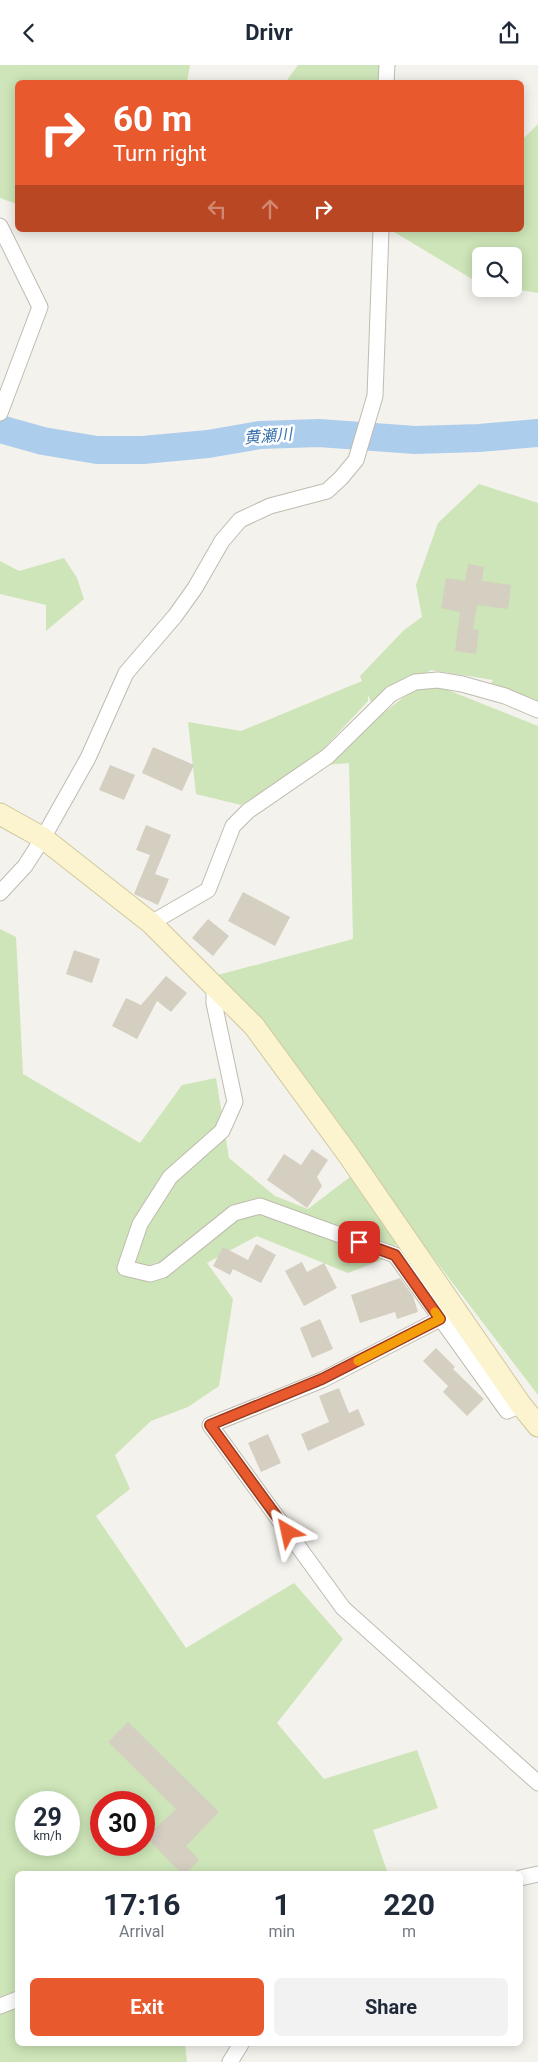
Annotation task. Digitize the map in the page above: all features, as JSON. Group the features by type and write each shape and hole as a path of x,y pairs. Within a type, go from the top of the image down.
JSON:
{"street":[{"path":"386,80 387,65"},
{"path":"0,226 40,307 0,413"},
{"path":"0,893 24,866 43,838 88,758 126,673 175,616 222,541 240,520 270,506 327,491 342,478 356,459 370,418 375,396 381,232"},
{"path":"151,923 208,890 233,826 248,811 328,756 392,694 415,682 438,680 462,684 505,696 538,710"},
{"path":"0,814 43,838 151,923 254,1027 342,1145 521,1405 538,1426"},
{"path":"214,986 214,1003 235,1102 222,1131 170,1177 140,1224 125,1268 150,1274 163,1270 234,1213 260,1206 395,1255 507,1411 521,1405"},
{"path":"440,1319 322,1379 210,1425 343,1608 538,1783"},
{"path":"523,1877 538,1874"},
{"path":"0,2006 15,2000"},
{"path":"230,2062 241,2046"}],"green space":[{"path":"0,65 190,65 187,80 15,80 15,203 0,198"},
{"path":"298,65 392,65 395,80 287,80"},
{"path":"538,124 538,293 522,290 522,247 472,247 472,279 394,232 524,232 524,138"},
{"path":"479,484 538,503 538,701 491,683 493,680 431,670 373,706 368,695 368,701 312,761 241,805 196,794 188,722 241,731 362,681 360,676 404,630 422,617 416,585 438,523"},
{"path":"64,558 77,578 84,599 46,631 46,605 0,594 0,561 19,571"},
{"path":"425,681 538,726 538,1395 218,975 353,939 349,763 314,766"},
{"path":"0,929 16,937 23,1074 140,1143 182,1085 216,1078 229,1158 275,1196 308,1209 350,1177 396,1244 389,1257 348,1273 257,1236 207,1263 233,1299 219,1386 188,1407 151,1421 115,1455 130,1489 96,1516 186,1648 294,1583 343,1639 277,1723 324,1779 417,1750 438,1808 373,1830 387,1871 15,1871 15,2046 185,2046 187,2062 0,2062"}],"building":[{"path":"468,564 484,567 482,581 511,585 508,609 477,605 473,629 479,630 476,654 455,651 460,612 441,608 446,578 465,581"},
{"path":"153,747 194,765 182,791 142,773"},
{"path":"110,765 135,775 124,800 99,790"},
{"path":"146,825 171,835 155,874 169,879 158,905 134,894 150,855 136,850"},
{"path":"243,892 290,917 275,946 228,921"},
{"path":"208,919 229,936 213,956 192,938"},
{"path":"74,950 100,959 92,983 66,974"},
{"path":"166,976 187,993 171,1012 157,1001 137,1039 112,1026 126,998 141,1005"},
{"path":"312,1149 328,1160 317,1177 322,1186 307,1208 267,1180 284,1154 301,1165"},
{"path":"256,1244 276,1255 261,1283 233,1269 230,1275 213,1266 223,1247 248,1260"},
{"path":"302,1262 307,1272 324,1263 337,1288 304,1306 285,1271"},
{"path":"400,1278 413,1296 418,1312 397,1319 395,1312 360,1323 351,1295"},
{"path":"320,1319 333,1349 312,1358 300,1328"},
{"path":"436,1348 455,1367 453,1369 484,1399 467,1416 443,1392 448,1386 423,1361"},
{"path":"339,1388 349,1413 358,1409 365,1425 308,1451 301,1434 329,1422 319,1396"},
{"path":"268,1434 281,1463 261,1472 248,1443"},
{"path":"128,1722 219,1812 186,1846 199,1860 188,1871 179,1871 155,1846 155,1829 176,1809 108,1742"}],"waterway":[{"name":"黄瀬川","path":"0,429 43,441 97,450 143,450 208,444 260,435 319,433 415,440 479,438 538,433"}],"slow traffic":[{"path":"358,1361 440,1319 435,1312"}],"route":[{"path":"288,1532 210,1425 322,1379 440,1319 395,1255 359,1242"}]}
